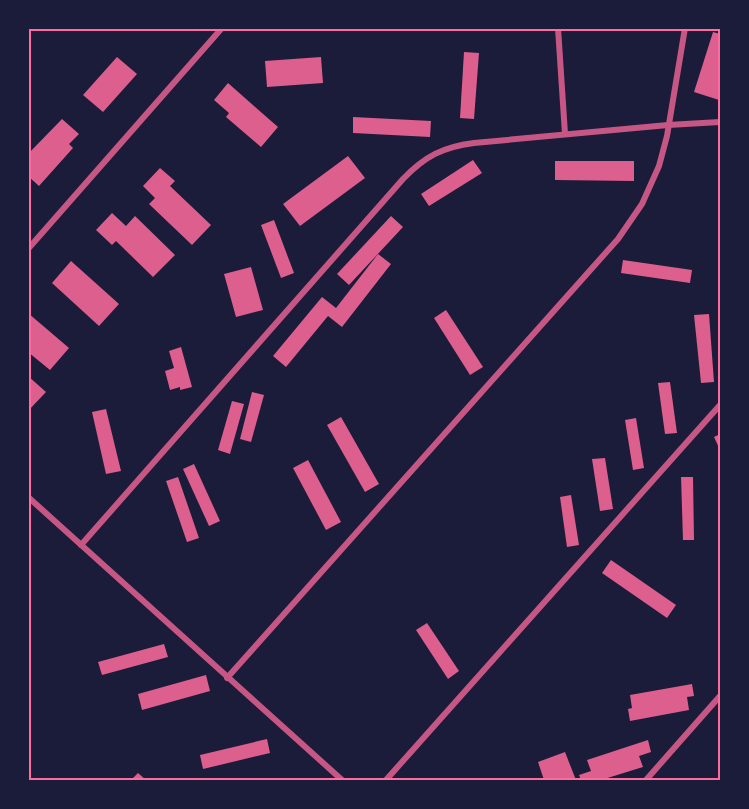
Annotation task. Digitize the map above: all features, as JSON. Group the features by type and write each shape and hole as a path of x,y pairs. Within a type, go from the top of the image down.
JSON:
{"street":[{"path":"28,249 222,28"},
{"path":"558,28 565,134"},
{"path":"227,678 618,239 642,204 659,166 667,136 685,28"},
{"path":"81,545 414,167 449,147 474,143 720,122"},
{"path":"387,780 720,405"},
{"path":"28,497 342,780"},
{"path":"646,780 720,696"}],"building":[{"path":"713,32 720,34 719,100 694,92"},
{"path":"464,52 479,53 474,119 460,118"},
{"path":"117,57 137,74 103,112 83,95"},
{"path":"321,57 323,83 267,87 265,61"},
{"path":"228,83 278,127 261,147 226,117 229,113 214,100"},
{"path":"353,117 431,121 430,137 353,133"},
{"path":"62,119 79,134 69,144 73,148 39,186 28,176 28,154"},
{"path":"348,156 365,178 300,226 283,204"},
{"path":"473,160 482,173 429,206 421,194"},
{"path":"555,161 634,161 634,181 555,180"},
{"path":"160,168 175,181 170,186 211,225 192,245 149,204 155,198 143,186"},
{"path":"112,213 126,226 135,216 175,255 153,277 116,241 112,245 96,230"},
{"path":"391,216 403,227 349,285 337,274"},
{"path":"274,220 294,273 281,278 261,225"},
{"path":"378,254 391,264 342,327 328,316 286,367 273,356 322,297 336,308"},
{"path":"623,260 692,270 690,283 621,273"},
{"path":"71,261 119,304 99,326 52,283"},
{"path":"251,267 263,310 236,317 224,274"},
{"path":"446,310 483,367 470,375 434,318"},
{"path":"28,313 69,348 50,370 28,352"},
{"path":"709,314 714,382 701,383 694,315"},
{"path":"181,347 192,387 170,390 165,371 174,368 169,351"},
{"path":"28,376 46,392 28,411"},
{"path":"670,382 677,433 665,434 658,383"},
{"path":"252,392 264,395 251,442 240,439"},
{"path":"232,401 244,404 230,454 218,450"},
{"path":"106,409 121,471 106,474 92,412"},
{"path":"341,417 379,484 365,492 327,425"},
{"path":"636,418 644,468 633,470 625,420"},
{"path":"720,434 720,450 714,437"},
{"path":"605,458 613,509 600,511 592,459"},
{"path":"308,460 341,522 326,530 293,468"},
{"path":"194,464 220,521 209,526 183,469"},
{"path":"178,477 199,538 187,542 166,481"},
{"path":"681,477 693,477 694,540 683,540"},
{"path":"571,495 579,545 567,547 560,497"},
{"path":"611,560 676,605 667,618 602,573"},
{"path":"427,623 459,671 448,679 416,630"},
{"path":"164,644 168,657 102,675 98,662"},
{"path":"206,675 210,691 142,710 138,694"},
{"path":"692,684 694,696 687,697 689,710 630,721 628,709 632,708 630,695"},
{"path":"267,739 270,753 203,769 200,755"},
{"path":"648,740 651,752 639,756 643,767 601,780 581,780 579,775 591,771 587,760"},
{"path":"565,752 576,780 544,780 538,762"},
{"path":"138,773 146,780 131,780"}]}
